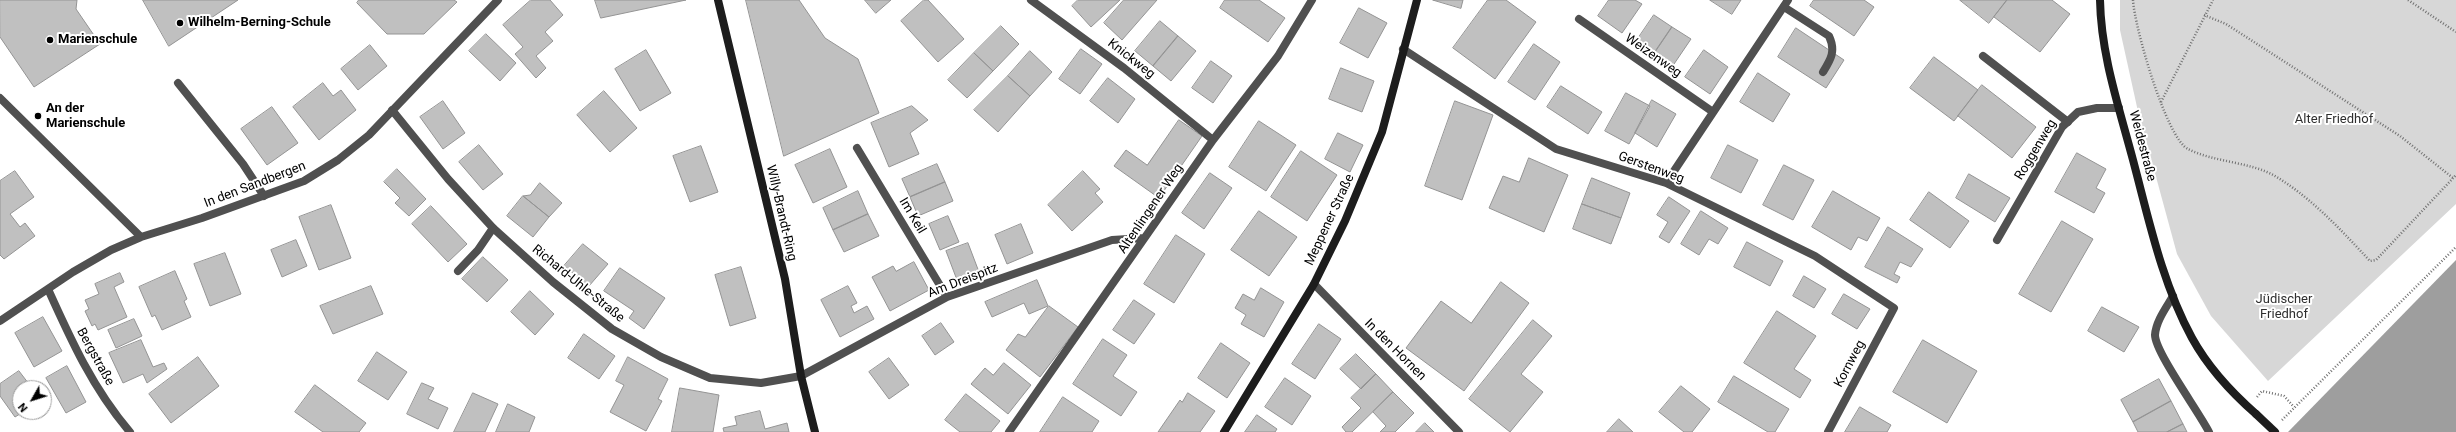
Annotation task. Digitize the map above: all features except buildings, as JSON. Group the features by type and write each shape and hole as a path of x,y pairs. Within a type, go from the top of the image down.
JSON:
{"main road":[{"name":"Willy-Brandt-Ring","path":"718,0 785,279 801,376 815,432"},
{"name":"Meppener Straße","path":"1224,432 1314,284 1345,222 1382,132 1417,0"},
{"name":"Weidestraße","path":"2100,0 2105,50 2119,108 2157,250 2173,296 2192,338 2206,360 2256,414 2275,432"}],"street":[{"name":"In den Sandbergen","path":"0,321 48,288 111,250 141,237 202,218 264,196 304,180 338,160 368,135 498,0"},
{"name":"Knickweg","path":"1031,0 1124,68 1213,140"},
{"name":"Altenlingener Weg","path":"1009,432 1121,275 1144,238 1213,140 1278,56 1312,0"},
{"path":"1666,183 1786,3 1829,36 1832,43 1833,57 1823,72"},
{"name":"Weizenweg","path":"1579,19 1713,112"},
{"name":"Gerstenweg","path":"1403,49 1556,149 1666,183 1815,256 1894,308"},
{"path":"1983,56 2068,122"},
{"path":"178,83 243,164 264,196"},
{"path":"0,98 141,237"},
{"name":"Roggenweg","path":"1997,240 2062,127 2078,112 2097,108 2119,108"},
{"name":"Richard-Uhle-Straße","path":"392,110 448,179 493,228 553,282 612,329 661,358 710,378 761,383 801,376"},
{"name":"Im Keil","path":"857,148 947,297"},
{"path":"458,271 478,250 493,228"},
{"name":"Am Dreispitz","path":"801,376 947,297 1112,240 1144,238"},
{"name":"In den Hornen","path":"1314,284 1459,432"},
{"name":"Bergstraße","path":"48,288 89,376 130,432"},
{"path":"2173,296 2160,318 2155,336 2162,352 2209,432"},
{"name":"Kornweg","path":"1828,432 1894,308"}],"path":[{"path":"2133,0 2134,13 2141,42 2161,102 2176,136 2187,149 2274,175 2320,209 2370,261 2376,260 2455,176 2393,132 2226,24 2204,16"},
{"path":"2161,102 2213,0"},
{"path":"2408,0 2456,32"},
{"path":"2279,422 2456,247"},
{"path":"2262,391 2284,396 2294,407"}],"green space":[{"name":"Alter Friedhof","path":"2120,0 2456,0 2456,204 2268,381 2211,316 2177,254 2137,107 2120,30"}],"shaded area":[{"path":"2456,260 2456,432 2288,432"}],"place":[{"name":"Wilhelm-Berning-Schule","path":"180,23"},
{"name":"Marienschule","path":"50,40"},
{"name":"An der Marienschule","path":"38,116"}],"park label":[{"name":"Jüdischer Friedhof","path":"2284,308"}]}
